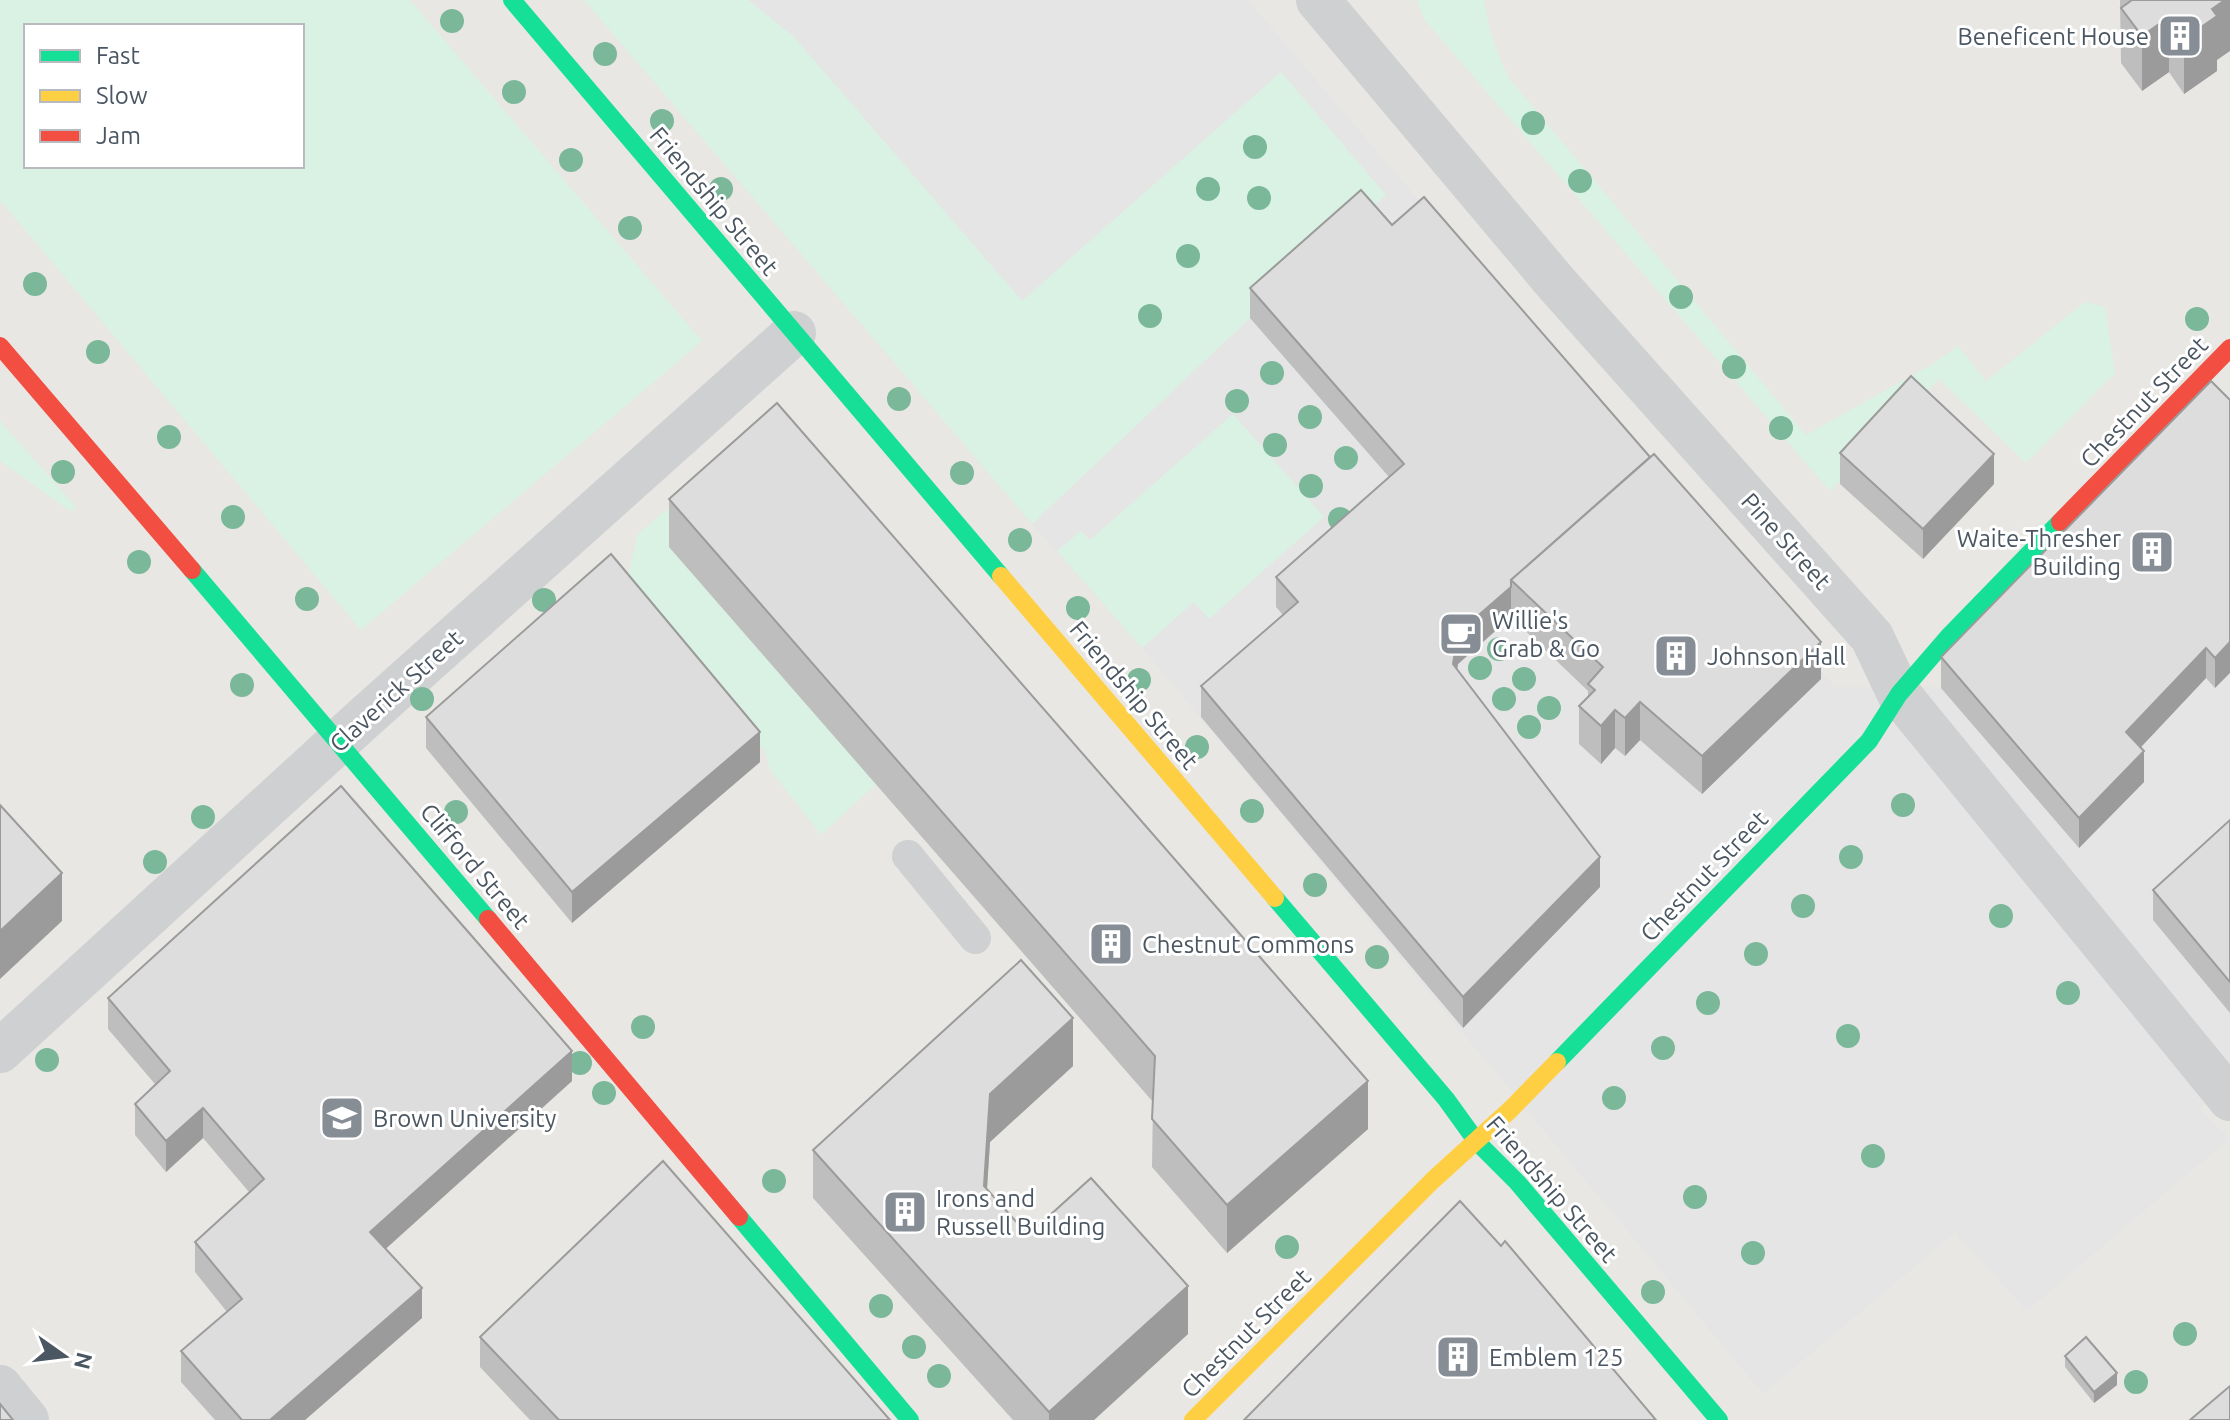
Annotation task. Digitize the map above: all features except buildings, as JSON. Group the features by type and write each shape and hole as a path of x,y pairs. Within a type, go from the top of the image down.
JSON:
{"street":[{"name":"Friendship Street","path":"512,0 1446,1099 1477,1142 1517,1182 1719,1420"},
{"name":"Pine Street","path":"1318,0 1556,283 1872,637 1899,694 2230,1099"},
{"name":"Claverick Street","path":"0,1051 338,742 794,333"},
{"name":"Clifford Street","path":"0,346 910,1420"},
{"name":"Chestnut Street","path":"1193,1420 1432,1181 1477,1142 1869,741 1899,694 1950,635 2230,348"},
{"path":"0,1387 27,1420"}],"lane":[{"path":"908,856 975,938"}],"shaded area":[{"path":"0,0 2230,0 2230,1420 0,1420"},
{"path":"584,0 1248,0 1835,687 1941,687 2230,431 2230,1085 2200,1110 2229,1139 2027,1311 1955,1233 1763,1394 1142,648 1032,524"}],"green space":[{"path":"0,0 410,0 702,341 361,630 0,200"},
{"path":"584,0 748,0 793,36 1022,301 1281,72 1386,195 1250,318 1032,524"},
{"path":"1417,0 1484,0 1493,40 1509,78 1806,435 1936,362 1958,346 1986,381 2085,302 2105,307 2115,373 2026,463 1939,379 1830,491 1424,19"},
{"path":"1233,414 1324,517 1209,619 1194,602 1142,648 1057,551 1081,531 1090,540"},
{"path":"0,420 77,508 70,511 0,461"},
{"path":"742,445 876,784 821,835 770,769 765,751 625,588 638,534"}],"traffic: fast":[{"path":"512,0 1001,576"},
{"path":"1557,1062 1869,741 1899,694 1950,635 2060,522"},
{"path":"192,570 488,919"},
{"path":"1275,898 1446,1099 1477,1142 1517,1182 1719,1420"},
{"path":"739,1217 910,1420"}],"traffic: slow":[{"path":"1001,576 1275,898"},
{"path":"1193,1420 1432,1181 1557,1062"}],"traffic: jam":[{"path":"0,346 192,570"},
{"path":"2060,522 2230,348"},
{"path":"488,919 739,1217"}],"place":[{"name":"Beneficent House","path":"2180,36"},
{"name":"Waite-Thresher Building","path":"2152,552"},
{"name":"Willie's Grab & Go","path":"1461,634"},
{"name":"Johnson Hall","path":"1676,656"},
{"name":"Chestnut Commons","path":"1111,944"},
{"name":"Brown University","path":"342,1118"},
{"name":"Irons and Russell Building","path":"905,1212"},
{"name":"Emblem 125","path":"1458,1357"}]}
